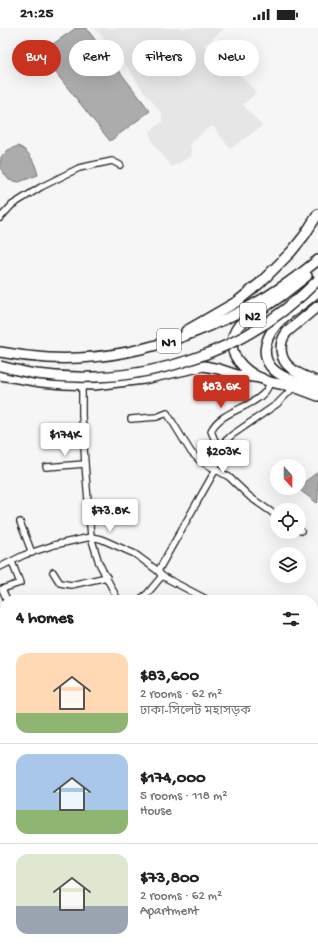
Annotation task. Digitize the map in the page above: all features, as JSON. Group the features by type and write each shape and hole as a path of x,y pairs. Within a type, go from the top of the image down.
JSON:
{"highway":[{"name":"N1","path":"179,338 190,328 238,301 260,283 291,252 304,236 318,214"},
{"name":"N1","path":"0,352 49,358 88,357 136,350 179,338 223,321 243,311 292,280 318,260"},
{"name":"N2","path":"318,260 314,268 302,281 268,306 245,320 235,331 232,345 237,361 245,369 271,382 294,387 318,396"},
{"name":"N1","path":"0,366 34,374 92,377 132,374 174,364 224,347 248,334 285,309 318,280"},
{"name":"N2","path":"318,291 282,320 273,329 265,344 267,360 276,372 318,389"},
{"name":"N2","path":"318,306 286,332 283,337 281,350 283,358 292,369 318,382"},
{"name":"N1","path":"0,375 41,382 82,385 144,379 204,366 237,375 261,378"}],"street":[{"path":"0,218 12,205 41,187 79,168 112,161 120,164"},
{"path":"158,571 216,469 218,448 211,431 214,423 264,393 271,382"},
{"path":"82,385 82,415 91,537 99,563 116,595"},
{"path":"218,448 232,435 277,404 294,387"},
{"path":"131,419 150,416 157,417 167,413 191,452 199,460 229,477 250,497 270,511"},
{"path":"46,467 85,464"},
{"path":"20,522 32,553"},
{"path":"0,567 24,555 54,545 91,537 102,539 135,554 158,571 162,576 198,595"},
{"path":"5,595 2,589 20,583 12,562"},
{"path":"54,572 60,583 71,585 107,577"},
{"path":"146,595 162,576"}],"shaded area":[{"path":"76,28 86,28 95,40 69,40 69,76 123,76 150,111 110,141 58,76 61,76 61,40 59,40"},
{"path":"94,28 225,28 210,40 204,40 204,76 241,76 256,92 243,105 262,126 230,149 213,126 207,129 190,144 192,156 172,167 153,143 149,132 162,122 162,114 143,91 134,76 196,76 196,40 132,40 132,74 124,63 124,40 105,40"},
{"path":"18,146 29,154 38,175 19,182 9,180 0,168 1,157 8,150"},
{"path":"318,472 317,503 306,495 306,481"}]}
